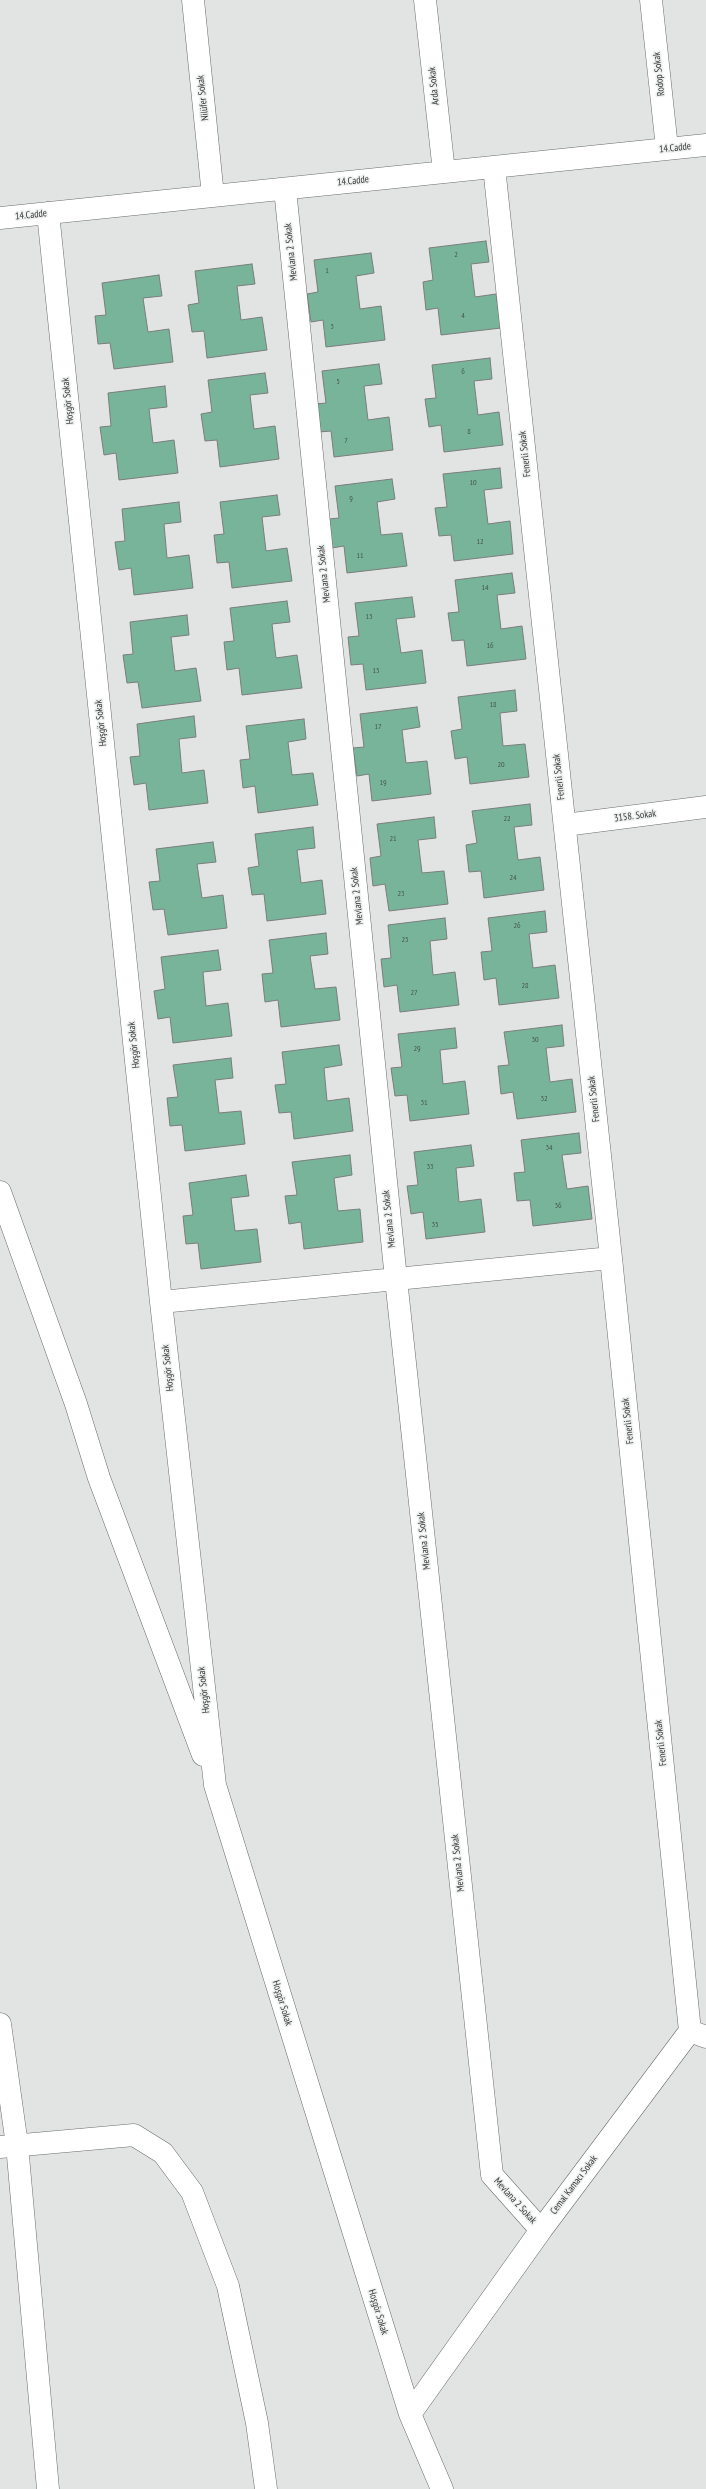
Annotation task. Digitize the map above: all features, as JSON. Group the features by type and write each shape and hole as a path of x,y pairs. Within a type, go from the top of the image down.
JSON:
{"street":[{"name":"Nilüfer Sokak","path":"193,0 214,196"},
{"name":"Arda Sokak","path":"425,0 444,172"},
{"name":"Rodop Sokak","path":"651,0 667,148"},
{"name":"14.Cadde","path":"0,218 706,144"},
{"name":"Fenerli Sokak","path":"494,167 611,1258 698,2034"},
{"name":"Mevlana 2 Sokak","path":"284,189 396,1279 492,2175 541,2230"},
{"name":"Hoşgör Sokak","path":"48,213 161,1302 215,1785 410,2414 442,2489"},
{"name":"3158. Sokak","path":"565,825 706,807"},
{"path":"0,1192 76,1404 101,1485 215,1785"},
{"path":"161,1302 611,1258"},
{"path":"0,2024 8,2146 48,2489"},
{"name":"Cemal Kamacı Sokak","path":"410,2414 541,2230 698,2034"},
{"path":"8,2146 134,2135 163,2153 192,2192 228,2286 257,2423 266,2489"}],"building":[{"path":"486,241 489,262 471,264 475,297 496,294 501,328 441,335 438,308 426,310 423,282 433,280 429,248"},
{"path":"371,253 374,273 356,276 360,309 381,306 385,340 326,347 323,320 311,322 307,294 318,292 314,260"},
{"path":"252,264 255,284 237,286 241,320 262,317 267,350 207,358 204,331 192,332 188,305 199,303 195,271"},
{"path":"159,275 162,296 143,298 148,332 169,329 173,362 114,369 110,343 98,344 95,316 106,315 102,283"},
{"path":"490,358 492,379 474,381 478,415 499,412 503,445 444,452 441,425 429,427 425,399 436,398 432,365"},
{"path":"379,364 382,384 364,386 368,420 389,417 393,450 334,457 331,431 319,432 315,404 326,403 322,371"},
{"path":"265,373 268,393 250,395 254,429 275,426 279,459 220,467 217,440 205,441 201,414 212,412 208,380"},
{"path":"165,386 167,407 149,409 153,443 174,440 178,473 119,480 116,453 104,455 100,427 111,426 108,393"},
{"path":"500,468 502,488 484,490 488,524 510,521 513,554 454,561 451,535 439,536 435,508 447,507 443,474"},
{"path":"392,479 395,499 377,502 381,535 402,533 407,566 347,573 344,546 332,548 329,519 339,518 335,486"},
{"path":"277,495 280,515 262,517 266,551 287,548 292,581 232,588 229,562 217,563 214,535 224,534 220,502"},
{"path":"179,502 181,522 164,524 167,558 189,555 193,588 134,595 131,568 119,570 115,542 125,541 122,509"},
{"path":"512,573 515,593 497,595 501,629 522,626 526,659 467,666 464,640 452,641 448,613 459,612 455,580"},
{"path":"412,597 415,617 396,619 401,653 422,650 426,683 366,690 363,664 351,665 348,637 359,636 355,603"},
{"path":"287,601 290,622 272,624 276,658 297,655 302,688 242,695 239,668 227,670 224,642 234,641 230,608"},
{"path":"187,615 189,635 171,637 175,671 196,668 201,701 142,708 138,682 127,683 123,655 133,654 130,622"},
{"path":"515,690 517,711 500,713 503,746 525,744 529,777 470,784 467,757 455,759 451,731 462,729 458,697"},
{"path":"417,707 420,727 402,730 406,763 427,761 431,794 372,801 369,774 357,776 353,748 364,747 360,714"},
{"path":"194,716 196,737 179,739 182,773 204,770 208,803 149,810 146,783 134,785 130,757 140,756 137,724"},
{"path":"304,719 306,739 288,742 292,775 313,773 318,805 258,813 255,786 243,788 240,760 250,759 246,726"},
{"path":"530,804 532,825 514,827 518,860 540,857 544,890 484,898 481,871 469,872 466,845 477,843 472,811"},
{"path":"434,817 436,838 418,840 422,873 444,871 448,904 389,911 385,884 373,886 370,858 381,856 377,824"},
{"path":"313,827 315,848 297,850 301,883 322,880 326,914 267,921 264,894 252,895 248,868 259,866 255,834"},
{"path":"213,842 216,862 197,864 202,898 223,895 227,928 168,935 164,909 153,910 149,882 160,881 156,849"},
{"path":"545,911 547,932 529,934 533,968 555,965 559,998 499,1005 496,978 484,980 481,952 492,951 488,918"},
{"path":"445,918 447,939 430,941 433,975 455,972 459,1005 400,1012 397,985 384,987 381,959 391,958 388,925"},
{"path":"326,933 328,954 310,956 315,989 336,987 340,1020 281,1027 278,1000 265,1002 262,974 273,973 269,940"},
{"path":"218,950 221,970 203,972 206,1006 228,1003 232,1036 173,1043 170,1017 158,1019 154,991 165,989 161,957"},
{"path":"562,1025 564,1046 546,1048 550,1082 572,1079 576,1112 517,1119 513,1092 501,1094 498,1066 509,1065 504,1032"},
{"path":"455,1028 457,1048 440,1050 443,1084 465,1081 469,1114 410,1121 407,1095 395,1096 391,1068 402,1067 398,1034"},
{"path":"339,1045 342,1065 324,1068 327,1101 349,1098 353,1131 294,1139 291,1112 279,1113 275,1085 286,1084 282,1052"},
{"path":"231,1058 233,1078 215,1080 219,1113 241,1111 245,1144 185,1151 182,1125 170,1126 167,1098 178,1097 173,1065"},
{"path":"579,1133 581,1153 562,1155 567,1189 588,1186 592,1219 533,1226 530,1200 517,1201 514,1173 525,1172 521,1140"},
{"path":"471,1145 474,1166 456,1168 459,1202 481,1199 485,1232 426,1239 423,1212 411,1214 407,1186 418,1185 414,1152"},
{"path":"350,1155 352,1175 334,1178 338,1211 360,1209 363,1242 304,1249 301,1222 289,1224 285,1196 297,1195 292,1162"},
{"path":"246,1175 249,1196 231,1198 235,1231 257,1229 261,1262 201,1269 198,1243 186,1244 183,1216 193,1215 189,1183"}]}
